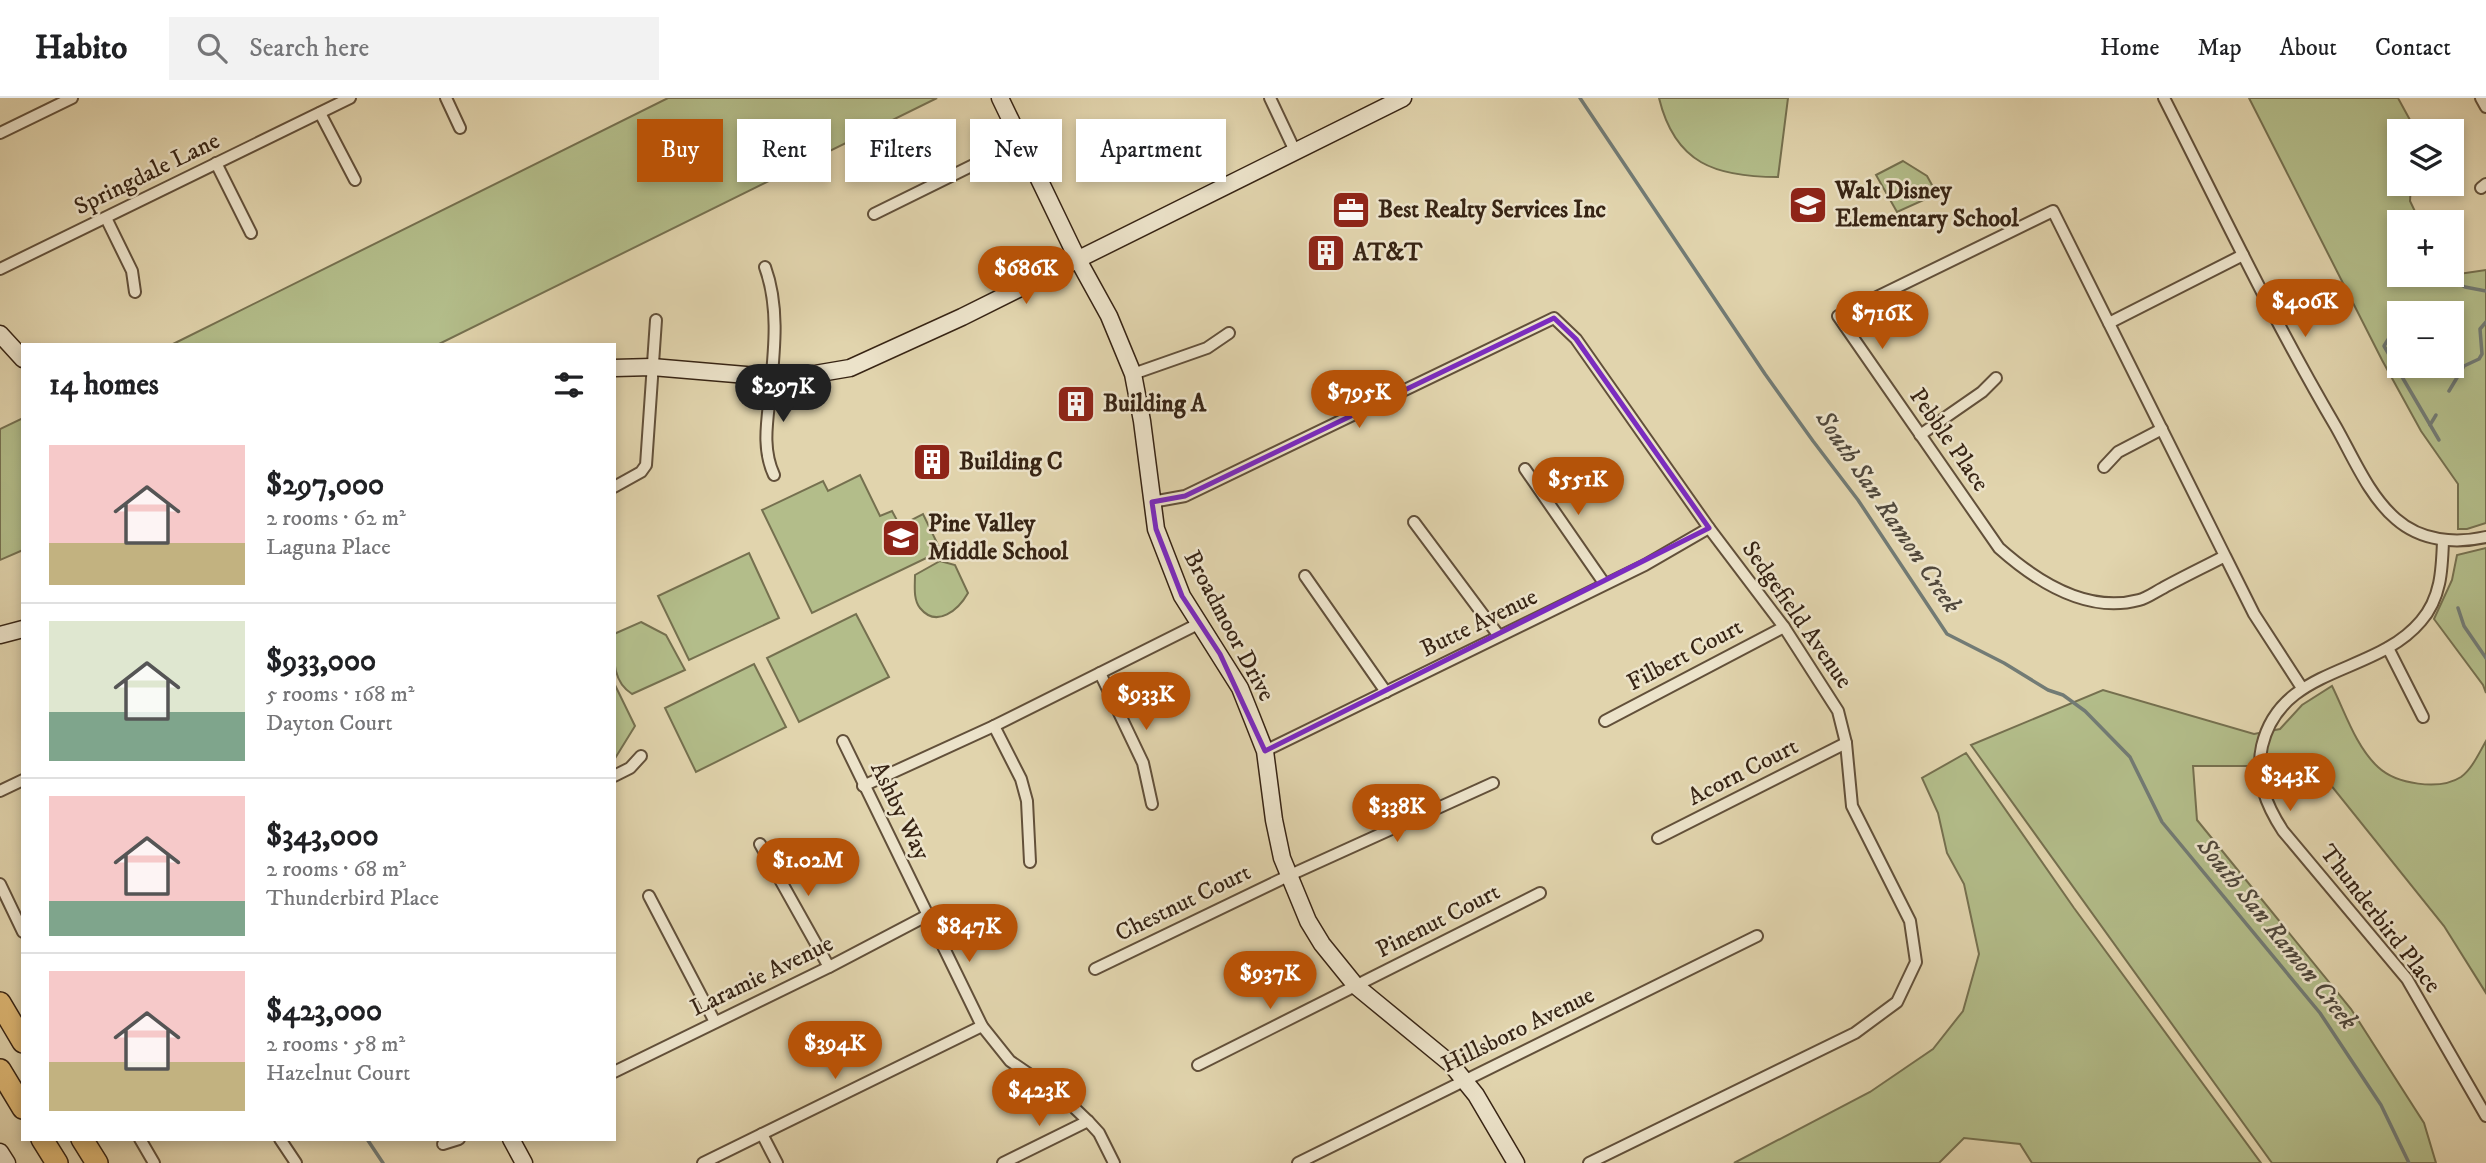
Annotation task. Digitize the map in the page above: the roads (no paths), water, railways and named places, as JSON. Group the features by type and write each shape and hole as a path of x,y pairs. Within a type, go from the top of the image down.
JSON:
{"highway":[{"path":"0,1003 21,1039"},
{"path":"0,1070 21,1105"},
{"path":"43,1141 57,1163"},
{"path":"83,1141 97,1163"}],"street":[{"path":"0,133 72,98"},
{"name":"Springdale Lane","path":"0,269 350,98"},
{"path":"446,98 460,128"},
{"name":"Broadmoor Drive","path":"1000,98 1010,119"},
{"path":"1270,98 1295,151"},
{"path":"616,368 652,367 771,377 797,377 850,368 962,317 1403,98"},
{"path":"2164,98 2313,388 2381,505 2398,521 2422,535 2443,541 2469,541 2486,537"},
{"path":"2481,98 2486,107"},
{"path":"320,113 355,180"},
{"path":"216,163 251,233"},
{"path":"874,214 970,167"},
{"name":"Broadmoor Drive","path":"1040,182 1109,316 1133,374 1156,529 1182,596 1240,688 1265,751 1274,820 1288,876 1308,921 1322,944 1356,986 1435,1050 1464,1080 1476,1095 1516,1163"},
{"name":"Pebble Place","path":"2225,556 2139,600 2108,603 2081,599 2022,569 1999,548 1839,316 2053,211 2254,614 2302,688"},
{"path":"106,218 132,271 135,292"},
{"path":"2109,323 2243,255"},
{"path":"765,267 775,302 766,436 766,452 774,475"},
{"name":"Sedgefield Avenue","path":"1152,502 1185,496 1554,318 1576,338 1709,528 1784,626 1838,711 1846,743 1852,806 1910,921 1916,962 1897,1002 1855,1033 1589,1163"},
{"path":"616,486 641,472 646,465 656,320"},
{"path":"1133,374 1207,348 1229,333"},
{"path":"0,334 21,357"},
{"path":"1920,435 1982,392 1996,378"},
{"path":"2104,467 2118,452 2162,429"},
{"path":"1525,469 1604,583"},
{"path":"1414,523 1499,636"},
{"name":"Butte Avenue","path":"1265,751 1645,565 1709,528"},
{"name":"Thunderbird Place","path":"2443,541 2437,597 2422,620 2388,648 2302,688 2287,699 2269,723 2261,753 2260,774 2269,811 2407,979 2486,1116"},
{"path":"1305,576 1387,692"},
{"path":"863,786 994,726 1198,624"},
{"name":"Filbert Court","path":"1605,721 1784,626"},
{"path":"0,635 21,630"},
{"path":"2388,648 2423,718"},
{"path":"1100,673 1143,763 1153,804"},
{"path":"994,726 1021,779 1027,801 1030,862"},
{"name":"Ashby Way","path":"843,741 982,1026 1010,1061 1064,1098 1088,1121 1099,1133 1114,1163"},
{"name":"Acorn Court","path":"1658,838 1846,743"},
{"path":"616,775 631,768 641,756"},
{"path":"0,791 21,781"},
{"name":"Chestnut Court","path":"1095,969 1288,876 1493,783"},
{"path":"760,844 829,967"},
{"path":"0,884 21,924"},
{"name":"Pinenut Court","path":"1198,1065 1540,893"},
{"path":"649,895 715,1022"},
{"name":"Laramie Avenue","path":"616,1071 829,967 928,915"},
{"name":"Hillsboro Avenue","path":"1297,1163 1757,936"},
{"path":"703,1163 982,1026"},
{"path":"1003,1163 1088,1121"},
{"path":"762,1134 777,1163"},
{"path":"282,1141 296,1163"},
{"path":"443,1144 453,1141"},
{"path":"512,1141 524,1163"},
{"path":"141,1142 154,1163"},
{"path":"0,1152 7,1163"}],"waterway":[{"name":"South San Ramon Creek","path":"1580,98 1765,374 1858,500 1947,634 2004,663 2048,690 2063,695 2085,711 2130,757 2162,822 2320,1013 2381,1105 2409,1163"},
{"path":"2464,286 2486,291"},
{"path":"2449,391 2464,366 2479,359 2482,354 2480,329 2486,322"},
{"path":"2387,341 2384,346 2387,351"},
{"path":"2403,378 2439,440"},
{"path":"2430,425 2436,415"},
{"path":"2458,608 2464,626 2486,658"},
{"path":"368,1141 383,1163"}],"place":[{"name":"Walt Disney Elementary School","path":"1808,205"},
{"name":"Best Realty Services Inc","path":"1351,210"},
{"name":"AT&T","path":"1326,253"},
{"name":"Building A","path":"1076,404"},
{"name":"Building C","path":"932,462"},
{"name":"Pine Valley Middle School","path":"901,538"}]}
